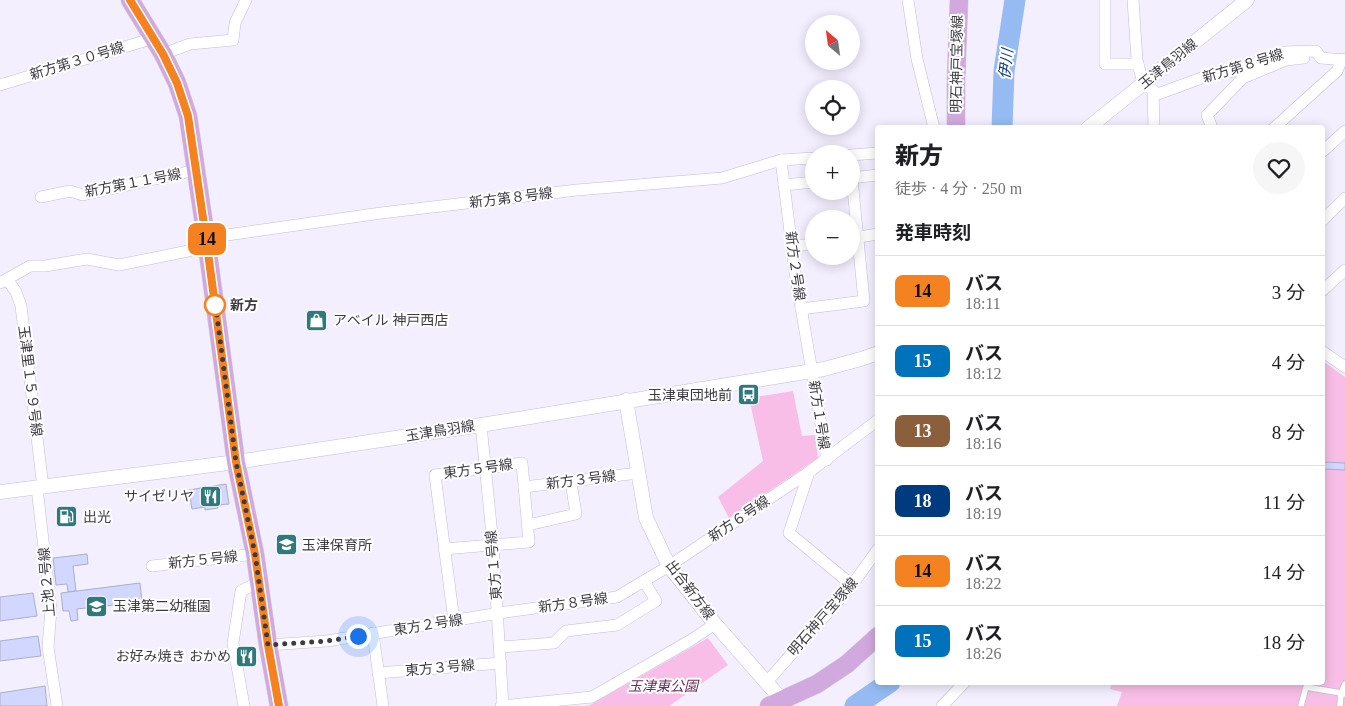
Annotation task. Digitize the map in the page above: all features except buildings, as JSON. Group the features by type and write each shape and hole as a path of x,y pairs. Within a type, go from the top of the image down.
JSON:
{"main road":[{"path":"130,0 163,54 177,83 188,116 236,462 255,554 278,706"},
{"name":"明石神戸宝塚線","path":"956,125 959,0"},
{"path":"776,703 817,684 847,664 875,639"}],"street":[{"path":"163,54 190,44 233,40 235,23 246,0"},
{"path":"908,0 916,59 933,125"},
{"path":"1105,0 1105,64 1138,64"},
{"path":"1133,0 1138,64 1148,87 1154,125"},
{"name":"玉津鳥羽線","path":"1092,125 1148,87 1247,0"},
{"name":"新方第３０号線","path":"0,84 154,38"},
{"name":"新方第８号線","path":"1148,87 1158,94 1207,76 1234,71 1283,52 1316,52 1321,58 1344,59"},
{"path":"1211,125 1207,115 1243,78 1286,60 1321,58"},
{"path":"1277,125 1337,71 1344,59"},
{"path":"1325,149 1345,131"},
{"path":"860,154 875,153"},
{"name":"新方第８号線","path":"4,281 30,266 87,259 119,265 207,243 381,213 577,190 722,178 781,160 805,159"},
{"name":"新方２号線","path":"781,160 792,246 812,371"},
{"name":"新方第１１号線","path":"41,197 70,191 83,195 196,170"},
{"path":"860,177 875,175"},
{"path":"784,185 805,183"},
{"path":"1325,218 1345,198"},
{"path":"860,237 875,235"},
{"path":"792,246 805,245"},
{"path":"802,309 864,301 859,265"},
{"path":"1325,288 1345,270"},
{"name":"玉津里１５９号線","path":"4,281 16,292 21,306 40,487"},
{"path":"1325,353 1345,367"},
{"name":"玉津鳥羽線","path":"0,492 236,462 481,425 812,371 861,360 875,354"},
{"name":"新方１号線","path":"812,371 827,460"},
{"name":"出合新方線","path":"626,400 646,518 669,566 715,624 766,683 776,703"},
{"name":"新方６号線","path":"669,566 827,460 875,422"},
{"name":"東方１号線","path":"481,425 493,546 503,706"},
{"name":"東方５号線","path":"444,549 529,542 522,463 435,475 444,549 454,621"},
{"path":"809,472 789,533 852,585"},
{"name":"新方３号線","path":"524,487 638,473"},
{"path":"528,525 576,514 570,482"},
{"name":"上池２号線","path":"40,487 51,610 48,647 57,706"},
{"name":"明石神戸宝塚線","path":"766,683 852,585 875,553"},
{"name":"新方５号線","path":"152,566 255,554"},
{"name":"新方８号線","path":"498,614 617,597 669,566"},
{"path":"500,647 554,642 566,631 617,625 656,601 644,581"},
{"path":"244,706 233,643 241,591 259,582"},
{"name":"東方２号線","path":"268,645 327,641 498,614"},
{"path":"503,706 592,697 691,640 715,624"},
{"path":"373,633 383,706"},
{"name":"東方３号線","path":"378,673 501,663"},
{"path":"942,706 962,685"}],"lane":[{"path":"1340,706 1345,684"},
{"path":"1300,706 1306,687 1343,693"}],"green space":[{"path":"1325,362 1345,377 1345,706 1117,706 1122,692 1110,689 1111,685 1325,685"},
{"path":"793,391 802,436 815,435 818,458 729,518 718,497 763,461 749,398"},
{"name":"玉津東公園","path":"708,638 728,665 669,706 586,706 590,705"}],"waterway":[{"name":"伊川","path":"1002,125 1004,71 1015,0"},
{"name":"伊川","path":"855,706 886,685"}],"bus line":[{"name":"14","path":"130,0 163,54 177,83 188,116 236,462 255,554 279,706"}],"place":[{"name":"新方","path":"215,305"},
{"name":"アベイル 神戸西店","path":"317,320"},
{"name":"玉津東団地前","path":"748,395"},
{"name":"サイゼリヤ","path":"210,496"},
{"name":"出光","path":"67,517"},
{"name":"玉津保育所","path":"286,545"},
{"name":"玉津第二幼稚園","path":"97,606"},
{"name":"お好み焼き おかめ","path":"247,656"}],"route":[{"path":"215,305 215,301 236,462 255,554 268,645 327,641 358,636"}]}
